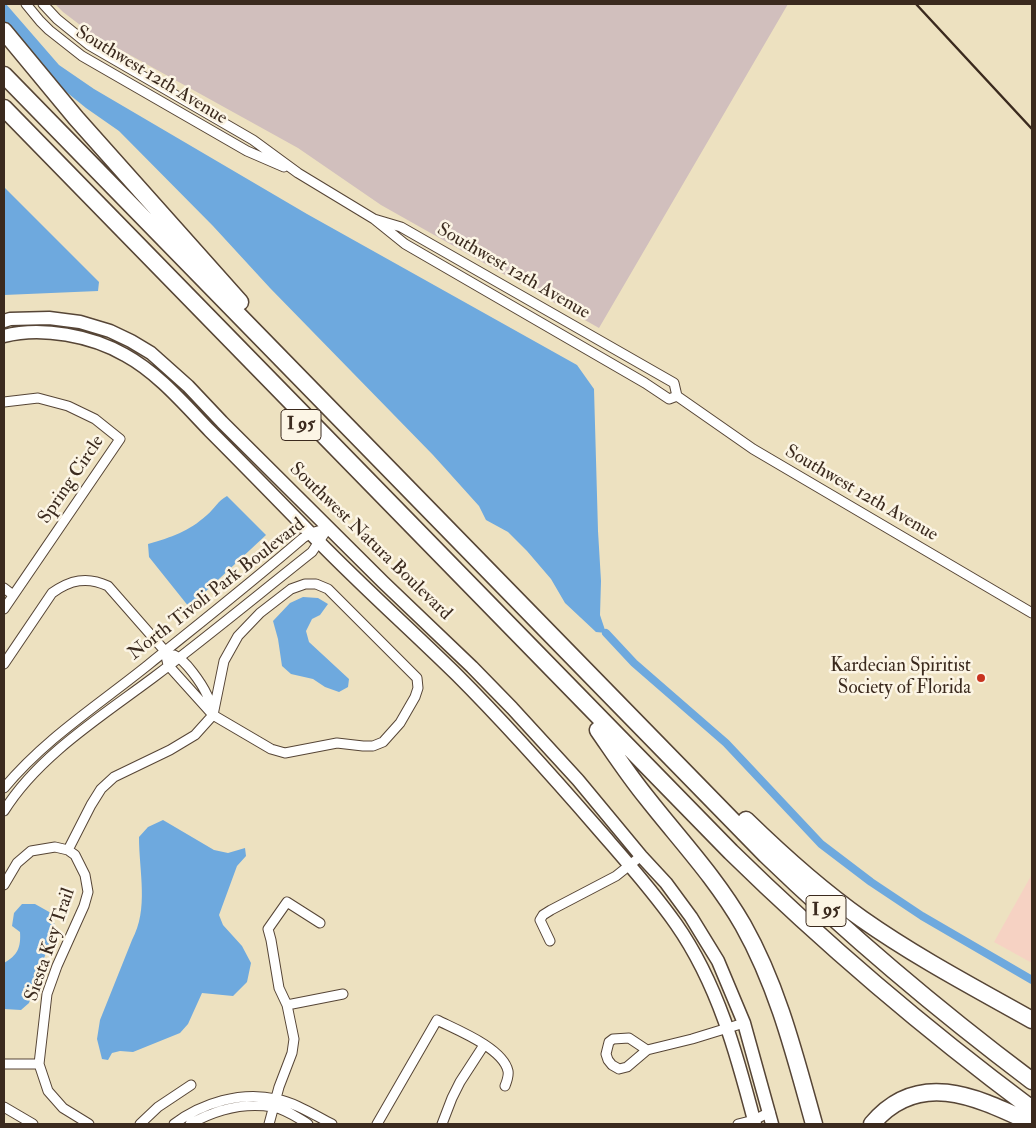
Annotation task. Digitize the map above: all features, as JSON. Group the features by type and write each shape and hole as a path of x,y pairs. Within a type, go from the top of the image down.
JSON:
{"highway":[{"path":"4,31 76,118 252,315 285,362"},
{"name":"I 95","path":"4,75 759,848 839,923 951,1019 1032,1081"},
{"path":"4,89 744,846 804,904 874,966 937,1019 1032,1092"},
{"path":"4,108 743,864 878,988 1032,1109"},
{"name":"I 95","path":"4,121 706,840 813,942 926,1038 1032,1122"},
{"path":"636,723 674,750 779,852 846,907 918,955 1032,1020"},
{"path":"598,730 646,798 716,882 743,925 779,1002 814,1124"},
{"path":"872,1124 889,1108 902,1100 917,1094 941,1092 976,1098 1032,1122"}],"street":[{"name":"Southwest 12th Avenue","path":"26,4 49,30 82,56 246,151 298,173"},
{"name":"Southwest 12th Avenue","path":"43,4 57,19 89,45 253,140 298,173 374,219 405,244 645,383 669,399 677,396"},
{"name":"Southwest 12th Avenue","path":"374,219 401,227 651,369 674,383 677,396 753,449 1032,613"},
{"name":"Southwest Natura Boulevard","path":"4,320 49,318 80,322 110,331 151,353 188,386 328,528 512,708 578,780 666,884 691,917 718,962 744,1024 771,1118"},
{"name":"Southwest Natura Boulevard","path":"4,336 48,333 77,337 104,345 142,365 177,397 315,538 460,678 564,791 676,924 702,966 728,1028 755,1122"},
{"name":"Spring Circle","path":"4,402 38,398 68,406 95,419 120,439 4,609"},
{"name":"North Tivoli Park Boulevard","path":"4,788 24,764 62,731 259,576 328,528"},
{"name":"North Tivoli Park Boulevard","path":"4,811 11,799 34,773 70,741 312,552 315,538"},
{"path":"259,576 268,587"},
{"path":"4,664 52,593 63,585 76,581 95,580 108,586 165,651 179,657 208,697 213,715"},
{"path":"4,885 17,863 31,851 55,847 68,850 91,804 101,789 114,777 195,736 213,715 224,662 238,636 260,613 291,589 305,584 316,584 328,589 417,678 418,688 415,698 400,723 383,742 373,746 337,743 285,752 265,746 213,715 168,665 165,651"},
{"path":"4,588 13,595"},
{"path":"216,611 224,622"},
{"path":"62,731 70,741"},
{"name":"Siesta Key Trail","path":"68,850 79,862 86,875 88,892 84,906 57,966 47,994 39,1064 48,1091 63,1108 89,1124"},
{"path":"550,941 540,920 544,915 616,876 641,856"},
{"path":"269,1124 292,1053 294,1039 286,1005 279,988 268,929 287,902 320,923"},
{"path":"286,1005 343,994"},
{"path":"377,1124 437,1020 501,1056 508,1072 505,1086"},
{"path":"647,1050 628,1038 613,1039 609,1042 606,1054 612,1065 618,1069 627,1067 647,1050 744,1024"},
{"path":"442,1124 460,1082 484,1045"},
{"path":"4,1064 39,1064"},
{"path":"140,1124 158,1107 191,1085"},
{"path":"174,1124 194,1119 219,1101 236,1097 258,1097 306,1110 332,1124"},
{"path":"275,1103 308,1124"},
{"path":"4,1107 32,1124"},
{"path":"738,1124 771,1118"}],"shaded area":[{"path":"55,4 788,4 599,328 381,205 298,148 92,34"},
{"path":"1032,874 1032,963 994,942"}],"water":[{"path":"4,4 59,65 94,89 307,214 577,365 594,389 601,581 600,615 606,633 596,632 565,603 551,579 527,551 508,532 486,520 479,506 433,455 119,131 54,82 4,21"},
{"path":"4,187 99,282 98,291 4,295"},
{"path":"227,496 266,535 189,607 149,557 148,544 193,526"},
{"path":"303,597 318,598 328,604 320,615 312,619 306,631 309,642 349,679 348,687 339,692 325,687 313,679 291,674 282,666 273,621 290,603"},
{"path":"163,820 214,850 228,853 245,848 246,856 237,866 219,915 223,925 242,946 251,963 247,982 233,996 202,993 188,1024 180,1033 133,1052 120,1051 112,1053 108,1060 102,1059 97,1039 100,1020 137,928 140,916 142,890 139,837 148,827"},
{"path":"22,904 35,904 51,913 55,926 29,1003 21,1010 4,1009 4,963 13,957 18,950 20,932 12,926 14,913"}],"waterway":[{"path":"606,633 634,663 726,743 821,844 871,882 922,916 1032,980"}],"railway":[{"path":"916,4 1032,129"}],"place":[{"name":"Kardecian Spiritist Society of Florida","path":"981,678"}]}
